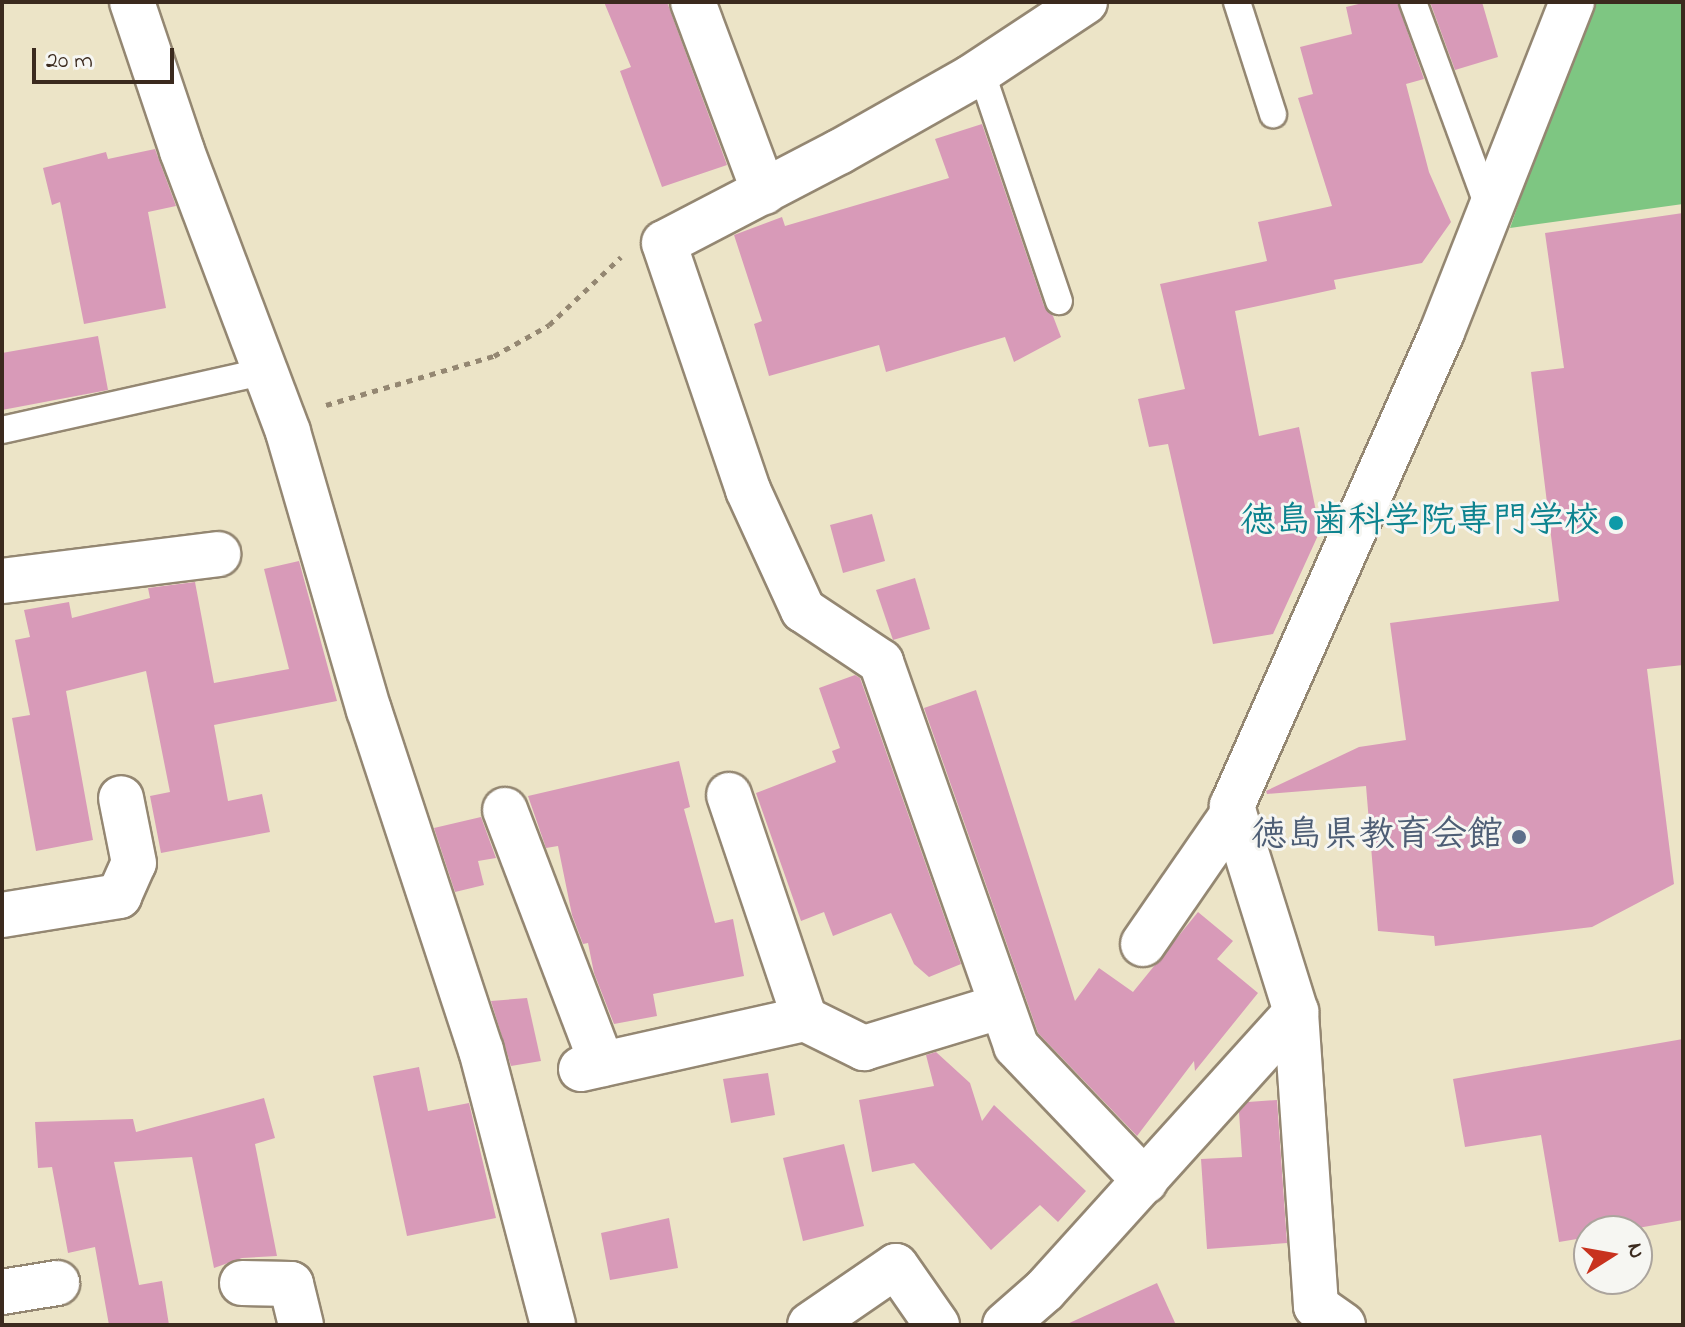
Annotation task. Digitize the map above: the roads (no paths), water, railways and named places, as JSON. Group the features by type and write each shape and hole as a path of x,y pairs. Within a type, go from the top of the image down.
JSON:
{"street":[{"path":"132,2 182,151 283,418 369,710 481,1050 553,1325"},
{"path":"693,2 764,192"},
{"path":"1085,2 981,71 764,192 664,243 748,490 803,610 881,662 1016,1046 1145,1181"},
{"path":"1324,1319 1296,1012 1232,806 1442,332 1572,2"},
{"path":"2,581 218,554"},
{"path":"729,795 805,1019"},
{"path":"2,915 119,896 134,863 121,798"},
{"path":"505,810 592,1066 805,1019 864,1048 1002,1006"},
{"path":"1143,944 1234,812"},
{"path":"1005,1325 1045,1290 1296,1012"},
{"path":"810,1325 896,1266 937,1325"},
{"path":"2,1292 57,1283"},
{"path":"242,1283 291,1284 301,1325"}],"lane":[{"path":"1237,2 1273,114"},
{"path":"1413,2 1490,211"},
{"path":"981,71 1059,301"},
{"path":"2,430 265,371"}],"place":[{"name":"徳島歯科学院専門学校","path":"1616,523"},
{"name":"徳島県教育会館","path":"1519,837"}]}
